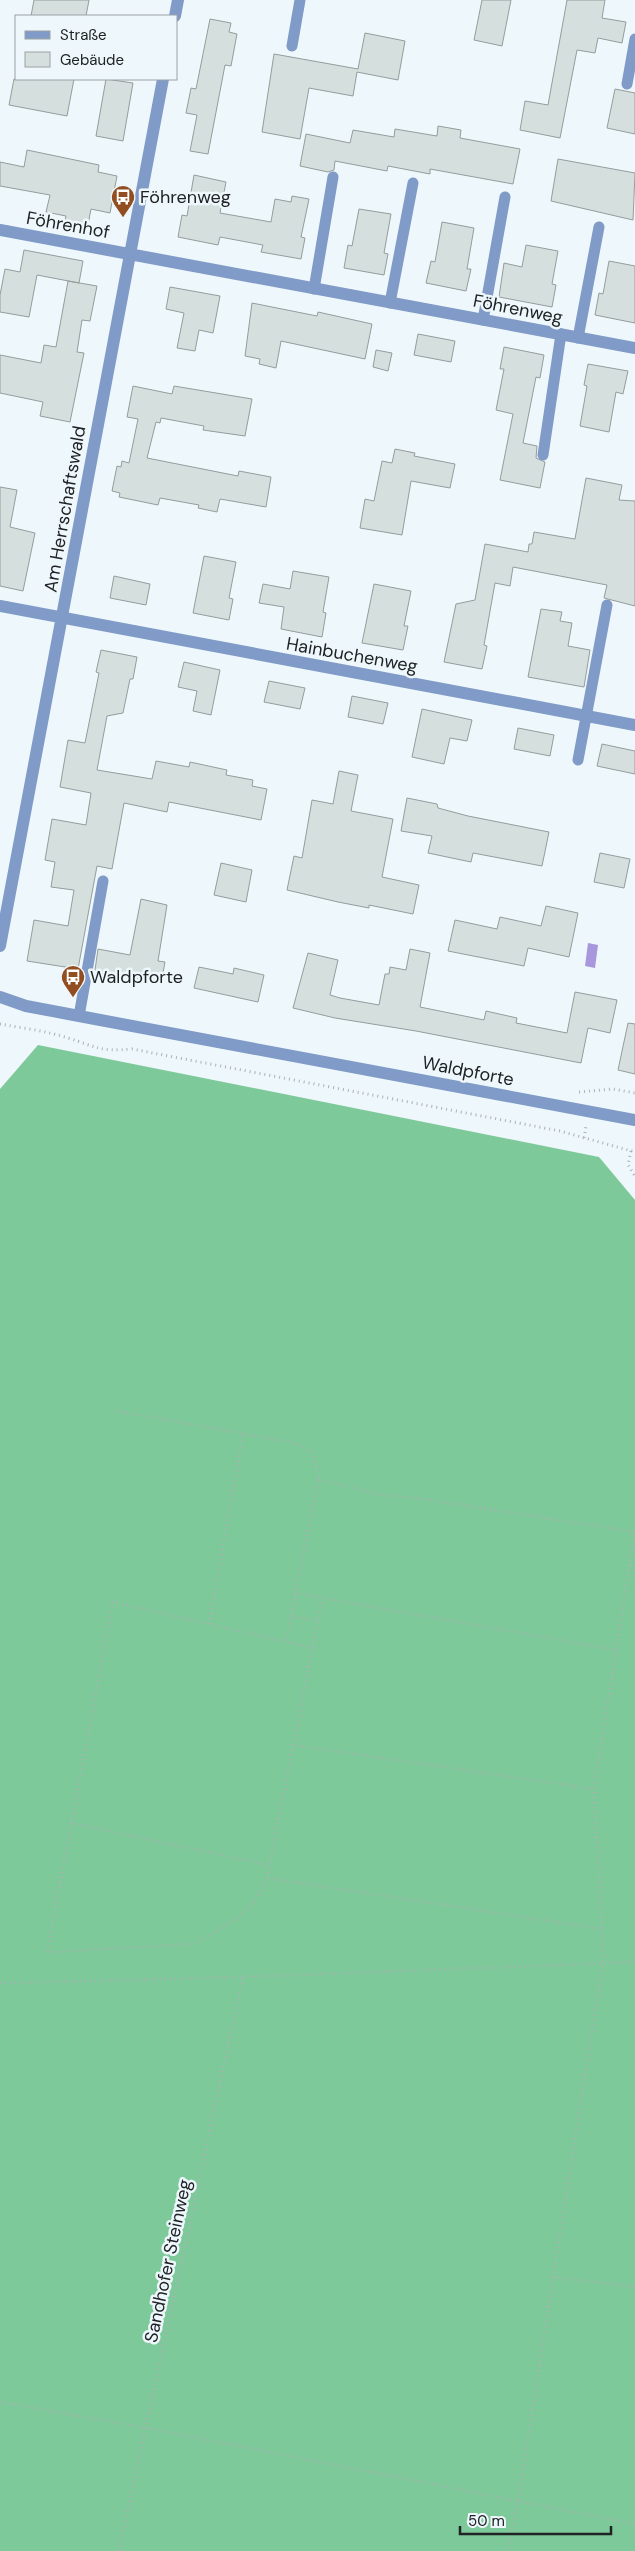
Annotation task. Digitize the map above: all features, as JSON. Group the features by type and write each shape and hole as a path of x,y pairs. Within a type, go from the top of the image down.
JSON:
{"street":[{"path":"175,15 178,0"},
{"name":"Am Herrschaftswald","path":"0,946 163,80"},
{"name":"Föhrenhof","path":"0,230 130,254"},
{"name":"Föhrenweg","path":"130,254 635,348"},
{"name":"Hainbuchenweg","path":"0,606 635,725"},
{"name":"Waldpforte","path":"0,996 26,1006 635,1120"}],"lane":[{"path":"292,46 300,0"},
{"path":"627,84 635,39"},
{"path":"314,289 333,177"},
{"path":"390,303 413,184"},
{"path":"484,320 505,197"},
{"path":"578,338 599,227"},
{"path":"543,455 561,334"},
{"path":"578,760 607,605"},
{"path":"79,1016 103,881"}],"path":[{"path":"0,1024 68,1038 95,1049 108,1051 132,1049 560,1131 633,1151 628,1165 635,1176"},
{"path":"118,1411 296,1443 313,1454 318,1479 286,1642"},
{"path":"209,1624 244,1434"},
{"path":"318,1479 377,1494 424,1499 635,1532 594,1790 603,1962 518,2500 507,2551"},
{"path":"630,1565 635,1566"},
{"path":"295,1593 616,1650"},
{"path":"313,1648 113,1602 47,1952 195,1944 239,1917 257,1898 267,1878 270,1865 313,1648 322,1599"},
{"path":"291,1616 318,1621"},
{"path":"293,1745 594,1790"},
{"path":"71,1824 270,1865"},
{"path":"267,1878 602,1929"},
{"path":"0,1983 243,1977 635,1962"},
{"name":"Sandhofer Steinweg","path":"119,2551 243,1977"},
{"path":"553,2277 635,2287"},
{"path":"0,2402 147,2428 635,2524"}],"green space":[{"path":"38,1045 599,1157 635,1200 635,2551 0,2551 0,1089"}],"shaded area":[{"path":"588,943 598,945 595,968 585,966"}],"building":[{"path":"34,0 89,0 86,15 31,15"},
{"path":"482,0 511,0 502,46 474,40"},
{"path":"567,0 605,0 602,18 626,22 622,43 598,38 595,53 577,50 560,138 520,130 525,101 548,105"},
{"path":"210,19 231,23 229,32 237,34 231,66 225,65 208,154 190,151 197,115 186,113 191,88 196,89"},
{"path":"365,33 405,41 398,80 357,72 353,96 309,88 300,139 262,132 274,54 358,69"},
{"path":"14,79 74,80 67,116 9,105"},
{"path":"106,80 133,83 123,141 96,136"},
{"path":"615,89 635,93 635,134 607,128"},
{"path":"438,126 461,130 460,138 520,149 513,184 430,169 430,174 388,166 387,171 335,161 334,170 328,172 300,166 306,134 350,143 353,130 394,137 395,129 437,136"},
{"path":"27,150 99,165 98,172 117,176 110,213 91,209 87,230 64,225 66,216 46,212 50,195 0,186 0,162 24,167"},
{"path":"558,159 635,173 633,220 551,201"},
{"path":"194,175 226,182 220,213 271,222 275,199 291,202 292,196 309,199 301,237 305,238 301,259 261,252 263,245 220,237 218,245 178,237 182,215 187,216"},
{"path":"359,209 391,214 384,253 388,254 384,275 344,268 348,245 352,246"},
{"path":"442,222 474,228 467,269 471,269 466,291 426,283 431,261 435,262"},
{"path":"526,245 558,251 552,284 556,285 552,307 499,297 504,263 522,267"},
{"path":"24,250 83,261 79,283 37,275 29,317 0,312 0,295 5,269 20,272"},
{"path":"609,261 635,266 635,323 595,315 599,293 603,294"},
{"path":"68,281 97,286 90,321 82,320 77,352 84,353 70,422 40,416 43,402 0,393 0,355 41,363 44,345 56,347"},
{"path":"170,287 220,296 213,333 199,330 195,351 177,348 184,313 166,309"},
{"path":"252,303 317,316 318,312 372,324 365,359 281,341 276,368 259,364 260,359 245,356"},
{"path":"418,334 455,341 451,362 414,355"},
{"path":"504,347 544,355 540,378 536,377 523,443 537,446 536,458 545,462 540,488 500,480 513,414 496,410 504,369 500,369"},
{"path":"376,350 392,353 388,371 373,367"},
{"path":"588,364 628,371 623,394 616,392 609,432 580,426 587,386 584,385"},
{"path":"133,386 172,394 174,386 252,399 245,436 203,430 204,426 161,418 160,423 156,422 147,458 238,476 239,471 271,477 266,507 220,499 217,512 198,508 199,505 160,498 158,505 119,497 120,493 112,491 117,466 121,467 122,461 129,463 138,419 127,417"},
{"path":"395,449 415,453 414,456 455,464 450,488 411,481 402,535 360,528 365,499 374,501 382,461 392,463"},
{"path":"586,478 622,485 619,500 635,501 635,606 604,598 607,585 513,567 510,586 495,583 484,645 487,646 482,669 444,662 456,604 475,600 485,544 528,552 529,544 532,544 534,532 575,539"},
{"path":"0,487 17,490 10,527 35,533 23,591 0,586"},
{"path":"204,556 236,562 229,598 233,599 229,620 193,613"},
{"path":"293,571 329,577 323,612 326,613 322,637 281,629 284,607 259,603 263,584 290,589"},
{"path":"114,576 150,584 146,605 110,598"},
{"path":"374,584 411,591 404,626 408,626 403,650 362,643"},
{"path":"541,609 562,612 560,621 572,623 568,646 590,650 584,687 528,677"},
{"path":"101,650 137,657 123,713 107,716 97,770 152,779 156,761 189,767 190,762 227,770 226,775 253,780 252,786 267,789 261,820 169,802 167,812 124,803 112,869 97,866 78,969 27,961 34,920 68,926 74,890 51,887 55,862 45,860 52,819 86,825 91,793 60,787 68,740 85,743 99,673 96,672"},
{"path":"184,662 220,670 211,715 193,711 197,691 178,687"},
{"path":"269,681 305,688 300,709 264,702"},
{"path":"352,696 388,703 383,724 348,717"},
{"path":"422,709 472,720 467,741 450,738 444,764 412,757"},
{"path":"518,728 554,735 550,756 514,749"},
{"path":"602,744 635,751 635,774 597,766"},
{"path":"339,771 358,775 351,811 393,819 382,877 419,885 413,914 369,905 369,908 287,890 294,856 302,858 312,800 333,804"},
{"path":"407,798 437,804 438,808 468,816 549,832 542,866 473,853 471,862 428,853 432,836 401,831"},
{"path":"600,853 630,859 624,888 594,882"},
{"path":"221,863 252,870 246,902 214,895"},
{"path":"141,899 167,905 158,961 165,962 161,984 95,970 98,949 130,955"},
{"path":"546,906 578,913 569,957 528,948 524,966 448,951 455,920 497,929 500,917 541,926"},
{"path":"410,949 430,953 420,1007 484,1020 486,1011 517,1018 516,1023 567,1033 575,992 617,1000 610,1033 588,1028 581,1063 416,1031 335,1018 293,1008 308,953 338,960 330,995 379,1005 385,974 389,974 390,967 406,970"},
{"path":"199,967 233,974 234,968 264,975 258,1002 194,988"},
{"path":"628,1023 635,1024 635,1074 618,1070"}],"place":[{"name":"Föhrenweg","path":"123,218"},
{"name":"Waldpforte","path":"73,998"}]}
